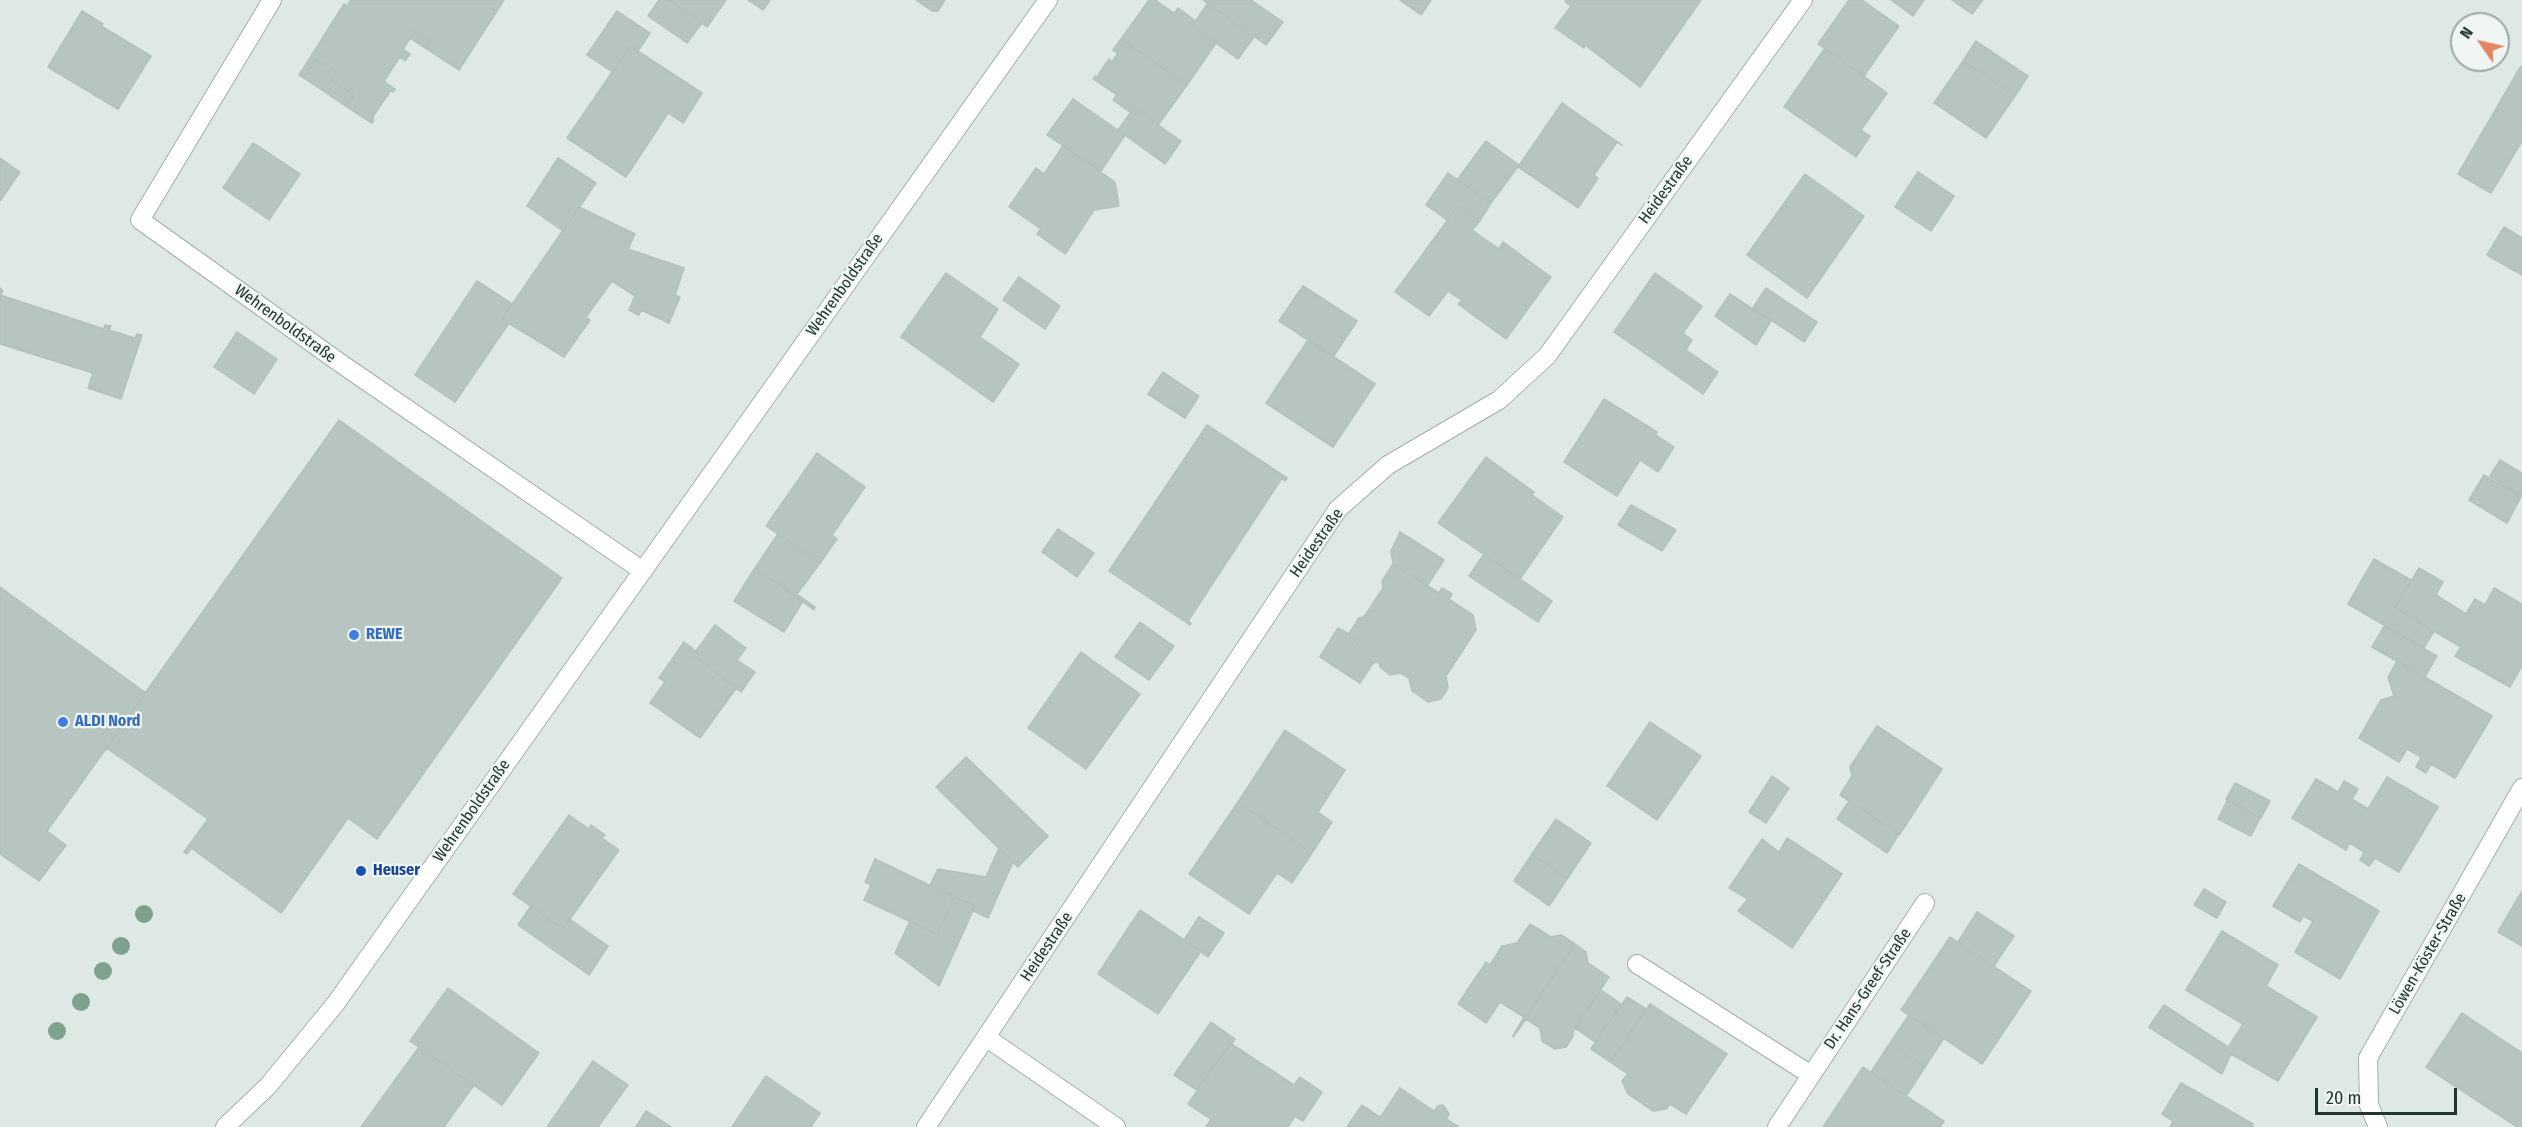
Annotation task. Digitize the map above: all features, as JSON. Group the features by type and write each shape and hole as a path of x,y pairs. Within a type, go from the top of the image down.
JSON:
{"street":[{"name":"Wehrenboldstraße","path":"272,0 140,220 343,365 643,571"},
{"name":"Wehrenboldstraße","path":"225,1127 268,1086 336,1003 1048,0"},
{"name":"Heidestraße","path":"926,1127 1338,509 1388,465 1498,400 1547,356 1803,0"},
{"name":"Löwen-Köster-Straße","path":"2378,1127 2369,1105 2368,1058 2522,788"},
{"name":"Dr. Hans-Greef-Straße","path":"1777,1127 1925,903"},
{"path":"1637,964 1811,1075"},
{"path":"987,1038 1116,1127"}],"building":[{"path":"351,0 504,0 459,70 427,49 431,42 415,31 403,49 410,54 405,61 400,57 384,81 395,89 393,92 391,90 372,118 374,120 372,123 344,105 346,102 349,103 354,95 332,81 337,72 316,59 304,78 299,75 344,4 347,6"},
{"path":"659,0 669,0 702,23 687,43 648,16"},
{"path":"669,0 726,0 707,27"},
{"path":"748,0 770,0 763,10"},
{"path":"916,0 945,0 938,11 932,11"},
{"path":"1149,0 1155,0 1174,13 1178,8 1196,21 1192,26 1216,43 1187,85 1121,39"},
{"path":"1203,0 1251,0 1283,22 1266,45"},
{"path":"1400,0 1431,0 1421,15"},
{"path":"1566,0 1701,0 1640,87 1585,45 1584,48 1555,28 1571,6 1565,2"},
{"path":"1849,0 1862,0 1899,26 1864,76 1818,44"},
{"path":"1891,0 1924,0 1913,16"},
{"path":"1952,0 1983,0 1972,14"},
{"path":"1208,3 1254,37 1238,59 1192,26"},
{"path":"82,11 103,24 101,26 151,56 118,109 48,67"},
{"path":"617,11 650,33 638,51 630,46 613,72 587,55"},
{"path":"415,31 431,42 427,49 410,38"},
{"path":"1121,39 1187,85 1158,125 1134,108 1131,113 1113,100 1117,95 1093,79 1097,77 1109,59 1112,62 1118,53 1113,50"},
{"path":"1976,41 2028,76 2015,96 1963,61"},
{"path":"630,46 702,93 683,123 668,113 626,177 567,138"},
{"path":"1825,48 1887,93 1861,130 1870,136 1856,157 1784,107"},
{"path":"316,59 337,72 332,81 354,95 349,103 346,102 344,105 304,78"},
{"path":"1963,61 2015,96 1986,138 1934,103"},
{"path":"2521,66 2522,141 2491,193 2458,174"},
{"path":"1073,99 1125,135 1101,171 1047,135"},
{"path":"1562,103 1622,145 1617,142 1594,175 1598,178 1578,208 1518,167"},
{"path":"1134,108 1181,141 1165,164 1118,130"},
{"path":"1486,141 1519,165 1491,203 1457,180"},
{"path":"253,143 300,174 269,220 223,188"},
{"path":"1063,146 1115,182 1119,206 1094,210 1065,254 1037,234 1041,229 1009,207 1036,168 1044,174"},
{"path":"0,158 20,172 0,201"},
{"path":"558,158 596,183 563,231 527,206"},
{"path":"1918,172 1954,196 1931,231 1895,207"},
{"path":"1448,173 1491,203 1479,222 1458,206 1447,220 1426,205"},
{"path":"1805,174 1864,216 1807,298 1747,255"},
{"path":"1458,206 1479,222 1472,230 1499,249 1503,242 1551,277 1506,339 1458,304 1462,300 1448,291 1429,316 1395,292"},
{"path":"579,207 635,234 628,249 684,268 675,295 680,297 669,323 641,310 639,315 629,310 635,296 612,281 586,317 590,320 564,357 502,319"},
{"path":"2504,227 2522,238 2522,275 2487,255"},
{"path":"946,273 998,309 980,337 1019,364 993,402 901,337"},
{"path":"1655,273 1702,306 1683,333 1692,340 1686,350 1718,372 1703,394 1614,332"},
{"path":"1019,277 1060,306 1045,329 1003,300"},
{"path":"477,281 512,304 502,319 509,323 455,402 415,375"},
{"path":"1303,286 1357,321 1333,357 1279,321"},
{"path":"1766,288 1817,322 1804,342 1753,308"},
{"path":"1730,294 1771,321 1756,345 1715,316"},
{"path":"0,295 104,329 105,325 111,326 109,330 135,338 137,334 142,335 121,399 88,388 93,373 0,344"},
{"path":"237,332 277,359 254,394 214,367"},
{"path":"1308,340 1375,384 1333,447 1266,403"},
{"path":"1163,372 1199,396 1185,418 1148,394"},
{"path":"1604,399 1657,432 1656,435 1674,447 1658,472 1640,460 1617,496 1564,462"},
{"name":"REWE","path":"339,420 562,578 377,839 348,818 281,913 191,848 187,854 184,852 208,819 108,749 104,751"},
{"path":"1207,425 1287,478 1285,481 1282,478 1188,621 1190,625 1109,571"},
{"path":"817,453 865,487 832,535 837,539 820,563 766,526"},
{"path":"1486,457 1534,492 1532,495 1563,517 1520,579 1438,523"},
{"path":"2500,460 2522,473 2522,496 2490,476"},
{"path":"2484,475 2521,497 2507,523 2469,500"},
{"path":"1631,505 1676,530 1662,551 1618,525"},
{"path":"1058,529 1094,553 1077,577 1042,552"},
{"path":"1400,532 1444,560 1427,586 1393,564 1391,551"},
{"path":"778,534 820,563 797,594 815,607 814,610 755,568"},
{"path":"1484,554 1552,601 1538,622 1469,576"},
{"path":"2374,559 2411,580 2395,608 2434,631 2424,648 2348,604"},
{"path":"1393,564 1439,593 1442,588 1452,594 1449,599 1473,615 1476,630 1446,676 1448,688 1441,699 1428,702 1412,691 1409,678 1400,673 1390,675 1380,667 1379,662 1373,663 1349,634 1359,618 1364,617 1383,588 1382,581"},
{"path":"755,568 803,601 784,632 734,601"},
{"path":"2419,568 2443,582 2436,595 2466,614 2475,599 2485,605 2494,588 2522,604 2522,666 2510,687 2455,656 2461,647 2395,608"},
{"name":"ALDI Nord","path":"0,587 146,693 47,831 66,845 39,881 0,854"},
{"path":"1140,622 1174,646 1149,680 1115,657"},
{"path":"715,625 746,648 737,660 755,672 741,692 695,657 698,653 696,651"},
{"path":"2384,626 2437,656 2425,677 2372,647"},
{"path":"1338,628 1349,634 1373,663 1360,683 1320,657"},
{"path":"684,642 698,653 695,657 737,687 700,738 650,703 665,682 659,678"},
{"path":"1081,652 1140,694 1086,769 1028,728"},
{"path":"2397,661 2492,716 2455,778 2431,764 2426,773 2416,767 2421,757 2407,749 2399,762 2359,738 2381,700 2394,696 2388,677"},
{"path":"1650,722 1701,756 1657,820 1607,786"},
{"path":"1877,726 1942,769 1900,834 1840,795 1852,776 1850,767"},
{"path":"1285,730 1345,770 1318,812 1332,822 1312,853 1238,802"},
{"path":"966,757 1048,836 1018,867 936,787"},
{"path":"1772,776 1789,788 1766,823 1749,812"},
{"path":"2387,777 2438,807 2399,872 2375,858 2369,866 2360,860 2364,852 2350,843 2346,850 2292,818 2316,779 2338,792 2344,781 2358,789 2352,799 2368,809"},
{"path":"2235,783 2270,801 2261,818 2226,799"},
{"path":"1849,801 1899,834 1887,853 1837,819"},
{"path":"2227,801 2260,818 2251,836 2218,819"},
{"path":"1238,802 1312,853 1292,883 1277,873 1249,914 1189,874"},
{"path":"569,815 589,829 591,825 605,835 602,838 619,850 563,929 513,894"},
{"path":"1556,819 1591,843 1567,879 1532,854"},
{"path":"1787,838 1842,874 1792,948 1738,911 1748,899 1729,888 1762,839 1779,852"},
{"path":"999,848 1013,862 988,918 972,910 975,906 930,885 938,869 986,877"},
{"path":"1532,854 1567,879 1549,906 1514,881"},
{"path":"875,859 954,897 937,934 864,900 871,885 865,882"},
{"path":"2299,864 2379,911 2340,979 2295,952 2313,921 2303,916 2300,922 2273,906"},
{"path":"2204,889 2226,902 2217,918 2194,905"},
{"path":"2522,891 2522,946 2498,932"},
{"path":"954,897 975,906 939,986 895,953 910,921 937,934"},
{"path":"531,906 563,929 571,920 608,946 589,975 518,925"},
{"path":"1140,910 1201,951 1158,1014 1098,974"},
{"path":"1977,912 2014,936 1994,966 1958,942"},
{"path":"1199,917 1224,933 1208,957 1184,940"},
{"path":"1530,924 1551,937 1561,935 1575,944 1513,1036 1524,1017 1500,1002 1486,1023 1458,1004 1486,962 1490,965 1502,946 1517,943"},
{"path":"2222,931 2278,965 2266,986 2317,1017 2278,1081 2226,1051 2243,1024 2186,990"},
{"path":"1950,937 2031,991 1982,1064 1901,1010"},
{"path":"1575,944 1586,952 1588,963 1609,977 1573,1031 1573,1036 1566,1047 1555,1049 1542,1041 1540,1028 1526,1019 1513,1037"},
{"path":"448,988 539,1053 502,1105 410,1041"},
{"path":"1601,990 1621,1004 1595,1042 1575,1028"},
{"path":"1627,997 1646,1009 1610,1062 1591,1049"},
{"path":"1650,1004 1727,1054 1686,1114 1670,1104 1666,1109 1653,1111 1628,1094 1622,1081 1628,1074 1610,1062"},
{"path":"2164,1005 2228,1047 2226,1051 2231,1054 2222,1074 2149,1027"},
{"path":"2462,1013 2522,1053 2522,1127 2517,1127 2426,1067"},
{"path":"1909,1015 1944,1038 1925,1067 1890,1043"},
{"path":"1211,1022 1235,1039 1197,1090 1174,1075"},
{"path":"1230,1043 1294,1085 1300,1077 1322,1092 1303,1121 1295,1116 1288,1127 1206,1127 1211,1119 1188,1104"},
{"path":"1890,1043 1925,1067 1906,1096 1871,1072"},
{"path":"419,1047 474,1085 444,1127 361,1127"},
{"path":"593,1061 628,1085 598,1127 547,1127"},
{"path":"1863,1067 1944,1121 1940,1127 1823,1127"},
{"path":"766,1076 820,1113 811,1127 732,1127"},
{"path":"2181,1083 2253,1124 2252,1127 2170,1127 2173,1121 2162,1114"},
{"path":"1400,1088 1434,1111 1438,1106 1443,1105 1449,1114 1446,1119 1459,1127 1374,1127"},
{"path":"1362,1105 1380,1117 1374,1127 1347,1127"},
{"path":"646,1111 671,1127 636,1127"}],"place":[{"name":"REWE","path":"354,635"},
{"name":"ALDI Nord","path":"63,722"},
{"name":"Heuser","path":"361,871"}]}
